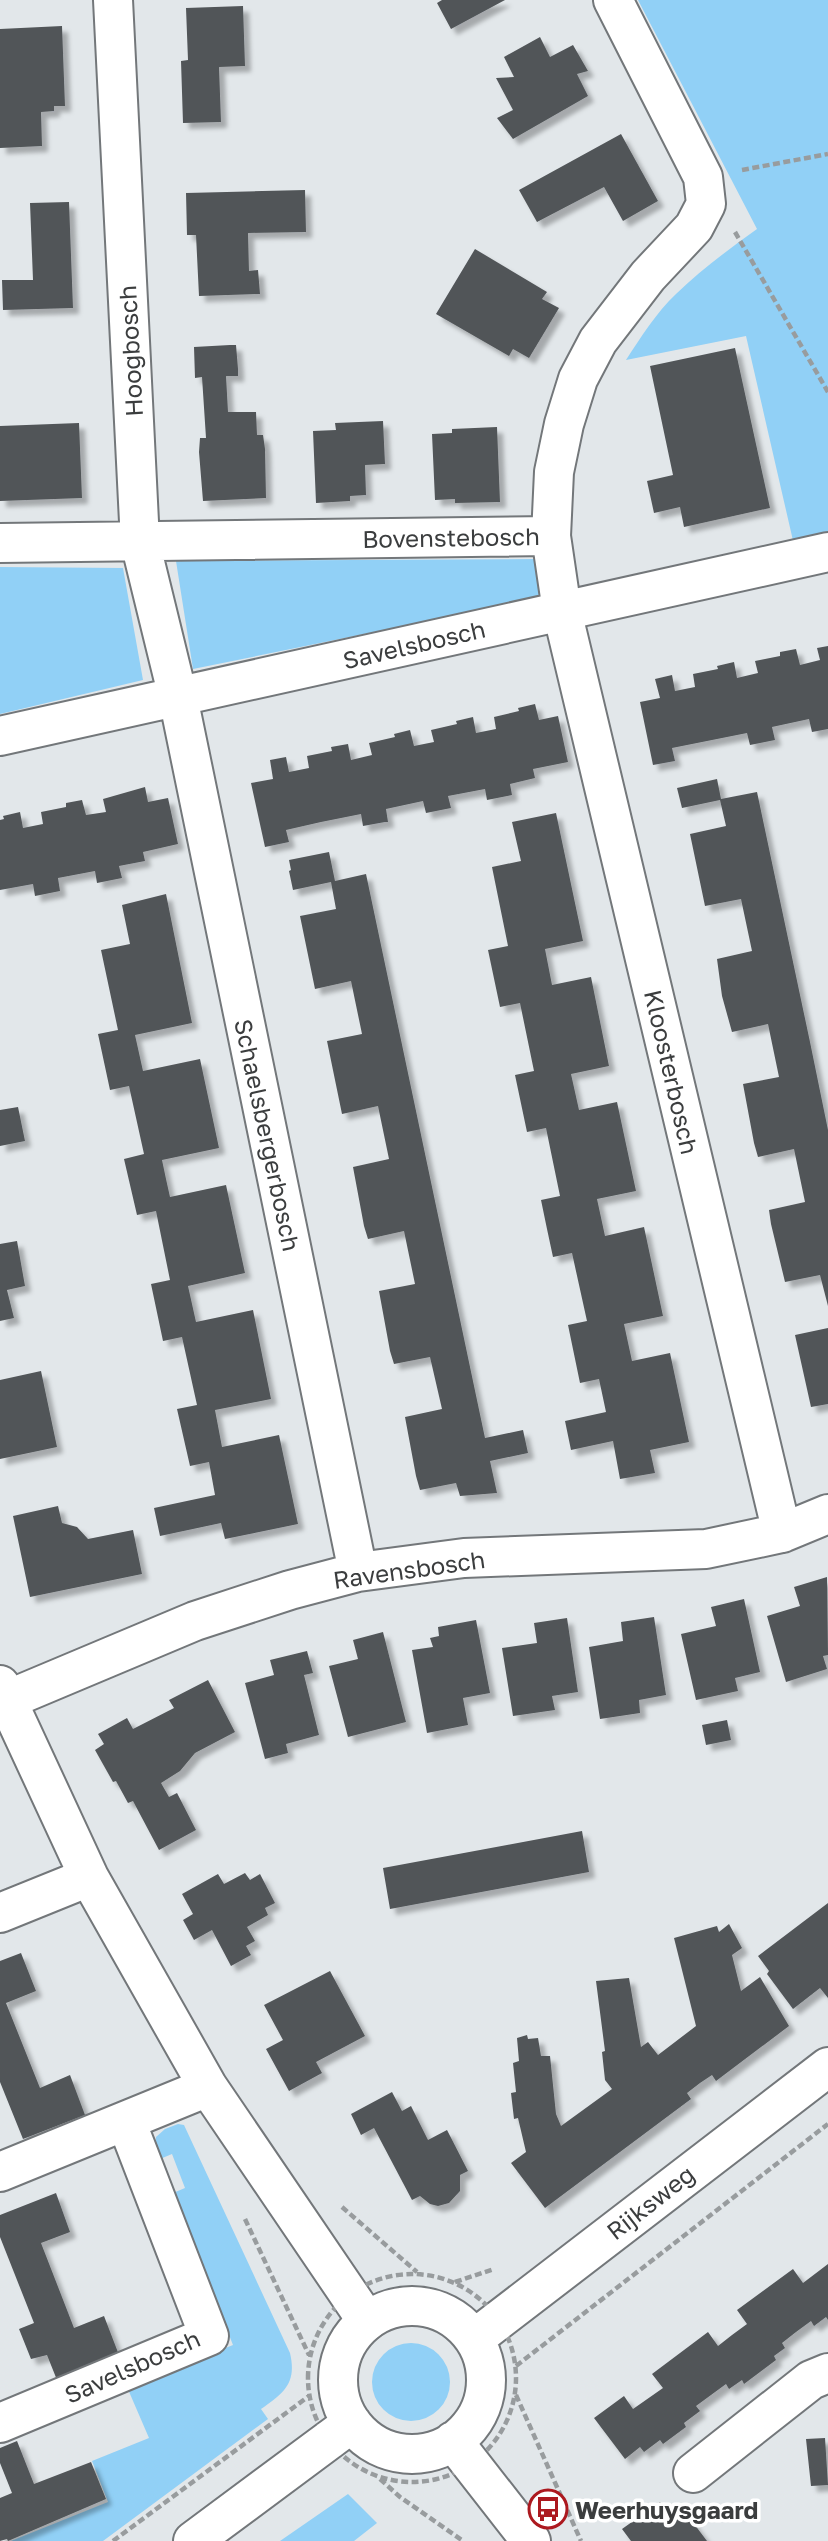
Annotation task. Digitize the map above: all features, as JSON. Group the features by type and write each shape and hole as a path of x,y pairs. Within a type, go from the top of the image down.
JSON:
{"street":[{"name":"Hoogbosch","path":"113,0 140,542 178,697"},
{"name":"Bovenstebosch","path":"0,542 551,536 554,472 564,424 578,379 598,341 648,276 694,227 706,204 703,177 613,0"},
{"name":"Kloosterbosch","path":"551,536 562,611 782,1533"},
{"name":"Savelsbosch","path":"0,736 828,552"},
{"name":"Schaelsbergerbosch","path":"178,697 358,1572"},
{"name":"Ravensbosch","path":"3,1692 195,1621 290,1590 358,1572 464,1558 706,1549 782,1533 828,1514"},
{"path":"3,1692 89,1877 208,2087 367,2321"},
{"path":"0,1913 89,1877"},
{"name":"Rijksweg","path":"474,2339 828,2067"},
{"path":"0,2172 208,2087"},
{"name":"Savelsbosch","path":"0,2423 209,2336 126,2120"},
{"path":"412,2305 429,2307 459,2323 474,2339 485,2366 486,2389 475,2419 453,2441 439,2449 419,2454 401,2453 376,2444 352,2423 340,2396 339,2368 344,2350 353,2334 367,2321 391,2308 412,2305"},
{"path":"693,2473 811,2380 828,2373"},
{"path":"192,2541 352,2423"},
{"path":"453,2441 531,2541"}],"path":[{"path":"828,154 703,177 828,392"},
{"path":"516,2366 828,2124"},
{"path":"516,2393 581,2541"},
{"path":"113,2541 309,2396"},
{"path":"379,2478 400,2497 463,2541"}],"shaded area":[{"path":"638,0 828,0 828,538 794,545 746,336 626,360 655,317 676,294 715,260 757,229"},
{"path":"540,559 541,598 193,669 176,561"},
{"path":"0,567 123,568 143,680 0,714"},
{"path":"178,2124 184,2125 290,2353 290,2380 276,2398 261,2409 268,2419 103,2541 11,2541 108,2502 92,2461 149,2438 127,2387 233,2345 173,2193 185,2188 172,2154 160,2159 155,2147 156,2137 165,2129"},
{"path":"411,2343 426,2346 438,2355 447,2367 450,2382 447,2397 438,2409 426,2418 411,2421 396,2418 384,2409 375,2397 372,2382 375,2367 384,2355 396,2346"},
{"path":"348,2494 377,2523 354,2541 280,2541"}],"building":[{"path":"442,0 505,0 451,29 437,3"},
{"path":"243,6 245,66 219,67 221,122 183,123 181,61 188,60 186,8"},
{"path":"62,26 65,106 54,106 54,111 41,112 42,146 0,148 0,29"},
{"path":"540,37 550,57 573,45 588,71 577,74 588,96 513,139 497,118 513,110 496,78 514,77 504,57"},
{"path":"621,134 658,201 623,221 604,187 537,222 519,190"},
{"path":"305,190 306,232 248,233 249,271 258,270 260,294 199,296 196,235 187,235 186,193"},
{"path":"69,202 73,308 3,310 2,280 33,280 30,203"},
{"path":"475,249 547,292 542,299 559,308 529,358 513,349 509,356 436,314"},
{"path":"236,345 238,376 226,376 228,412 256,412 257,435 263,435 265,449 266,498 203,501 199,452 200,438 206,438 202,377 195,378 194,347"},
{"path":"735,348 770,508 684,527 680,507 654,513 647,481 673,475 650,366"},
{"path":"383,421 385,464 365,465 366,495 350,496 350,501 316,503 313,431 336,430 335,423"},
{"path":"79,423 82,498 0,501 0,426"},
{"path":"497,427 500,502 455,503 455,499 435,500 432,434 452,433 452,429"},
{"path":"828,646 828,729 812,732 809,719 772,727 775,740 750,745 747,733 672,748 675,761 653,765 640,702 660,698 655,679 672,675 675,691 695,687 693,674 718,669 717,666 734,662 737,678 758,673 755,661 780,656 780,652 796,649 800,665 820,660 817,648"},
{"path":"535,704 539,720 558,716 568,762 533,769 535,778 510,784 512,795 487,800 485,789 448,796 451,808 426,813 423,801 386,809 388,822 363,826 361,814 321,822 286,830 289,842 265,847 251,783 273,779 270,760 286,757 289,772 309,768 307,756 332,751 331,747 348,744 351,760 372,755 369,743 395,737 394,734 410,730 414,746 434,742 431,730 473,717 476,733 496,729 494,717"},
{"path":"717,779 721,799 757,792 810,1042 828,1130 828,1306 820,1275 785,1282 771,1224 769,1210 805,1202 794,1149 758,1157 754,1143 743,1084 779,1077 768,1024 732,1032 722,996 717,959 752,951 741,899 705,906 690,834 726,826 720,800 682,808 677,788"},
{"path":"145,787 148,802 168,798 178,844 143,852 145,861 119,866 122,878 97,883 95,871 58,878 60,891 35,896 33,884 0,890 0,820 4,819 3,816 20,812 23,828 43,824 41,812 66,807 66,803 82,800 86,815 106,812 103,799"},
{"path":"556,813 583,941 545,949 552,985 591,977 609,1066 571,1074 579,1110 617,1102 636,1191 597,1199 605,1236 644,1227 663,1316 624,1324 632,1361 670,1353 689,1442 650,1450 655,1473 620,1479 613,1441 571,1450 565,1421 606,1412 599,1379 580,1383 568,1325 587,1321 572,1253 553,1257 547,1229 541,1200 560,1196 546,1128 527,1132 515,1075 534,1071 520,1003 500,1007 488,950 508,946 492,867 521,861 512,822"},
{"path":"329,852 335,881 366,874 485,1438 523,1430 528,1453 490,1461 497,1493 460,1496 456,1483 420,1490 416,1476 405,1417 442,1409 430,1357 394,1364 390,1351 379,1291 415,1284 404,1231 368,1239 353,1167 389,1159 378,1106 342,1114 327,1041 362,1034 351,981 315,989 300,916 336,909 331,882 293,890 289,871 289,860"},
{"path":"166,894 192,1023 135,1035 143,1071 200,1059 219,1148 162,1160 170,1197 226,1185 245,1273 188,1286 196,1322 253,1310 271,1399 215,1410 222,1447 279,1435 298,1524 225,1539 221,1523 160,1536 154,1508 215,1495 209,1462 190,1466 177,1409 197,1405 182,1337 163,1341 151,1284 170,1280 156,1211 137,1215 124,1159 144,1154 129,1086 110,1090 98,1034 118,1030 101,950 130,944 122,905"},
{"path":"18,1107 25,1141 0,1146 0,1110"},
{"path":"17,1241 25,1286 7,1290 14,1318 0,1321 0,1244"},
{"path":"828,1328 828,1404 811,1407 795,1335"},
{"path":"41,1371 57,1447 0,1459 0,1380"},
{"path":"58,1506 62,1523 77,1527 88,1539 133,1530 142,1574 30,1597 13,1516"},
{"path":"827,1577 828,1655 823,1656 827,1669 786,1682 767,1616 800,1606 794,1587"},
{"path":"744,1599 760,1672 735,1678 738,1691 696,1700 681,1634 716,1626 711,1607"},
{"path":"654,1617 666,1695 639,1700 640,1713 600,1719 589,1647 623,1641 621,1622"},
{"path":"567,1618 578,1692 552,1696 555,1710 513,1716 502,1648 537,1643 534,1623"},
{"path":"476,1620 490,1693 463,1698 468,1725 427,1733 412,1650 433,1647 430,1638 439,1636 438,1627"},
{"path":"383,1632 406,1722 348,1737 329,1666 358,1659 353,1640"},
{"path":"307,1651 313,1673 304,1675 319,1735 286,1744 288,1753 265,1759 245,1683 274,1675 270,1660"},
{"path":"208,1680 235,1732 195,1753 180,1771 161,1783 169,1797 177,1793 196,1830 159,1850 133,1801 128,1803 95,1750 104,1744 98,1734 127,1718 133,1729 174,1708 169,1700"},
{"path":"727,1720 731,1740 706,1745 702,1725"},
{"path":"582,1831 589,1872 390,1909 383,1868"},
{"path":"245,1873 250,1880 260,1874 275,1903 265,1908 268,1915 247,1927 255,1941 246,1946 251,1955 231,1966 212,1930 194,1940 183,1920 193,1914 182,1894 218,1874 224,1884"},
{"path":"828,1903 828,1998 820,1988 793,2009 767,1974 769,1971 758,1956"},
{"path":"729,1924 742,1948 732,1955 741,1991 760,1977 789,2026 716,2081 712,2075 700,2083 687,2093 691,2099 545,2208 511,2163 526,2152 518,2118 514,2119 511,2093 516,2092 513,2063 519,2061 517,2038 527,2035 528,2039 538,2038 541,2056 550,2056 556,2114 561,2126 612,2089 605,2080 602,2052 605,2051 596,1981 629,1978 641,2047 648,2042 658,2055 696,2026 674,1938 717,1926 719,1932"},
{"path":"21,1953 36,1991 6,2003 40,2088 70,2075 85,2115 23,2139 0,2082 0,1961"},
{"path":"330,1971 365,2036 316,2062 322,2073 289,2091 266,2049 283,2040 264,2005"},
{"path":"392,2092 402,2111 411,2106 428,2140 447,2130 468,2171 460,2175 460,2191 449,2203 438,2206 430,2204 420,2196 412,2200 374,2128 361,2135 351,2114"},
{"path":"56,2193 70,2232 41,2243 74,2328 104,2316 119,2355 57,2380 47,2355 31,2359 19,2329 34,2323 0,2237 0,2215"},
{"path":"828,2264 828,2320 826,2317 814,2326 811,2321 782,2343 785,2348 774,2356 776,2360 744,2384 742,2380 729,2389 726,2384 696,2406 700,2411 684,2423 686,2427 663,2444 660,2440 644,2452 640,2447 625,2459 594,2418 624,2396 633,2409 663,2388 652,2374 708,2332 718,2346 747,2324 737,2310 793,2269 803,2283"},
{"path":"825,2438 828,2485 811,2486 806,2439"},
{"path":"17,2441 34,2484 91,2462 106,2499 8,2541 0,2541 0,2498 12,2493 0,2463 0,2448"},
{"path":"660,2502 671,2516 682,2508 707,2541 631,2541 622,2529"}],"place":[{"name":"Weerhuysgaard","path":"548,2509"}]}
